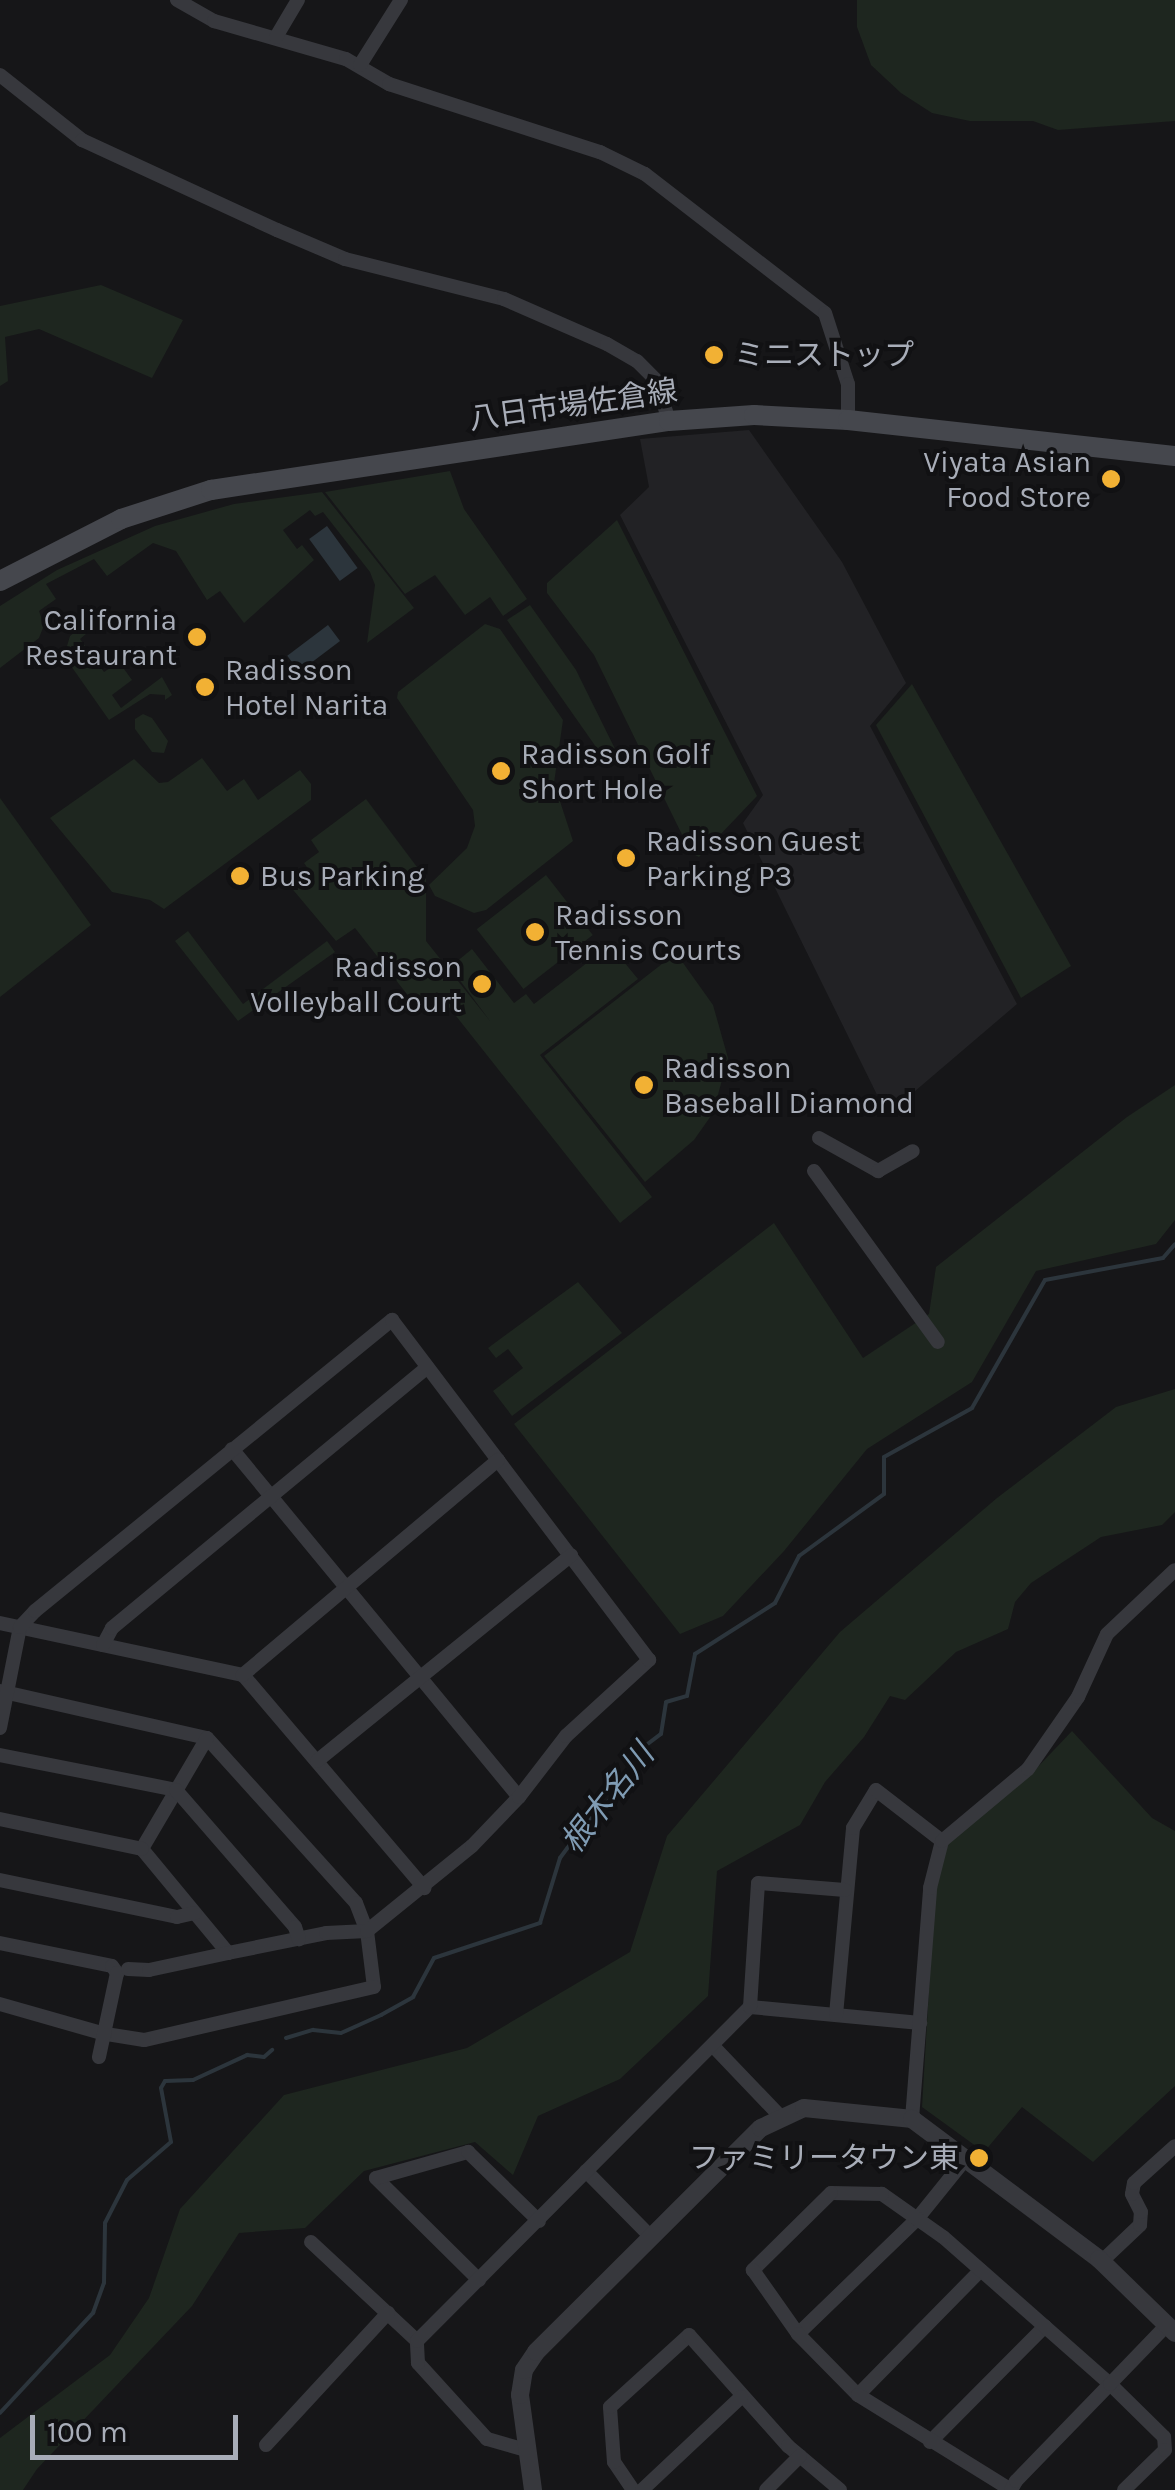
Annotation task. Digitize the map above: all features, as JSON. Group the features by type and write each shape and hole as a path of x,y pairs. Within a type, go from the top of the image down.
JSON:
{"main road":[{"name":"八日市場佐倉線","path":"0,581 106,525 211,490 669,421 754,415 848,420 1175,456"}],"street":[{"path":"177,0 214,21 360,65 389,84 430,100 612,157 675,193 826,313 848,384 848,420"},
{"path":"276,38 298,0"},
{"path":"360,65 401,0"},
{"path":"0,75 82,140 311,244 367,266 504,300 607,344 638,361 656,380 669,421"},
{"path":"818,1138 878,1171 913,1150"},
{"path":"814,1172 938,1342"},
{"path":"0,1728 3,1692 20,1628 392,1320 649,1660 566,1736 520,1797 424,1888 368,1930 299,1939 148,1970 128,1969"},
{"path":"104,1645 112,1628 428,1367"},
{"path":"232,1449 520,1797"},
{"path":"244,1675 344,1585 498,1460"},
{"path":"317,1761 571,1556"},
{"path":"912,2119 930,1888 942,1840 1028,1769 1078,1696 1107,1634 1175,1570"},
{"path":"0,1623 244,1675 424,1888"},
{"path":"0,2004 105,2034 155,2038 374,1987 368,1930 356,1903 207,1738 3,1692"},
{"path":"142,1849 207,1738"},
{"path":"0,1755 176,1790 295,1927 299,1939"},
{"path":"836,2014 853,1828 876,1790 942,1840"},
{"path":"0,1819 142,1849 228,1953"},
{"path":"0,1880 177,1917 195,1913"},
{"path":"417,2341 750,2007 758,1883 845,1890"},
{"path":"0,1944 112,1966 116,1973 99,2058"},
{"path":"750,2007 920,2023"},
{"path":"714,2047 781,2117"},
{"path":"532,2490 520,2395 524,2370 559,2326 762,2128 804,2108 912,2119 1101,2262 1171,2330 1110,2384 1011,2490 858,2395 798,2334 753,2270 817,2204 841,2191 882,2194 981,2270 1045,2326 1110,2384 1166,2443 1124,2490"},
{"path":"1101,2262 1140,2225 1141,2212 1132,2194 1134,2183 1175,2146"},
{"path":"478,2280 376,2178 468,2152 539,2221"},
{"path":"798,2334 916,2219 967,2157"},
{"path":"586,2171 650,2236"},
{"path":"311,2242 417,2341 418,2363 487,2439 526,2450"},
{"path":"858,2395 981,2270"},
{"path":"266,2445 388,2314"},
{"path":"930,2442 1045,2326"},
{"path":"633,2490 614,2462 607,2416 617,2398 682,2338 694,2338 741,2397 840,2490"},
{"path":"642,2490 741,2397"},
{"path":"766,2490 800,2456"}],"shaded area":[{"path":"857,0 1175,0 1175,121 1058,130 1033,121 970,121 932,113 901,93 871,65 857,27"},
{"path":"101,285 183,320 152,378 39,329 5,337 8,381 0,386 0,306"},
{"path":"749,430 842,562 906,683 870,726 1017,1004 887,1115 743,823 763,795 620,515 649,487 640,439"},
{"path":"450,471 464,509 527,599 503,616 490,597 465,615 435,575 405,594 325,492"},
{"path":"322,492 414,608 367,643 375,585 370,572 323,512 315,516 310,510 283,530 297,549 302,545 314,560 244,623 220,591 207,600 176,551 153,543 107,576 94,559 46,584 56,599 39,611 44,625 39,638 0,668 0,606 57,570 155,526 234,504"},
{"path":"617,520 757,796 699,857 691,853 594,655 547,593 547,583"},
{"path":"327,526 358,568 340,581 309,539"},
{"path":"530,605 576,670 619,757 603,757 507,620"},
{"path":"87,622 92,629 80,639 104,672 119,662 132,680 112,695 121,708 162,677 172,695 165,700 165,695 150,694 109,720 64,656 70,636"},
{"name":"Radisson Golf Short Hole","path":"485,624 500,629 563,720 554,783 573,841 486,910 474,913 435,896 429,885 467,848 475,826 473,810 397,698 398,692"},
{"path":"328,625 340,641 299,672 287,656"},
{"path":"912,684 1071,966 1021,998 876,725"},
{"path":"143,714 152,718 168,741 164,753 152,752 135,729 135,719"},
{"path":"202,758 227,791 244,779 258,800 300,770 311,784 311,800 164,909 150,900 112,892 50,818 134,759 159,783 168,782"},
{"path":"0,798 91,925 0,997"},
{"path":"366,799 426,879 426,941 490,1021 450,967 472,949 514,1003 526,994 534,1004 610,945 638,979 540,1055 652,1197 620,1223 437,992 417,1007 355,928 336,941 289,885 309,870 304,863 319,852 311,840"},
{"name":"Radisson Tennis Courts","path":"546,875 593,935 523,989 477,929"},
{"path":"188,931 243,1004 327,941 335,952 238,1021 175,941"},
{"name":"Radisson Baseball Diamond","path":"676,953 713,1005 728,1058 713,1113 694,1140 645,1182 544,1056"},
{"path":"1175,1085 1175,1220 1156,1244 1036,1271 972,1382 867,1449 784,1551 723,1616 680,1634 514,1424 774,1223 863,1358 929,1314 936,1267 1127,1117"},
{"path":"578,1282 622,1333 512,1416 493,1391 523,1368 508,1349 496,1358 488,1348"},
{"path":"1175,1389 1175,1512 1162,1525 1101,1537 1031,1583 1015,1602 1008,1629 956,1652 905,1700 890,1696 864,1737 825,1782 800,1825 717,1871 708,1996 620,2079 538,2116 513,2175 475,2142 364,2171 305,2228 239,2233 192,2306 37,2469 23,2490 0,2490 0,2438 110,2355 149,2298 180,2209 284,2095 467,2048 630,1952 667,1836 840,1632 997,1498 1116,1407"},
{"path":"1072,1731 1152,1818 1175,1831 1175,2086 1093,2162 1022,2107 984,2152 922,2107 935,1888 946,1842 1033,1772"}],"waterway":[{"name":"根木名川","path":"286,2038 313,2030 341,2033 381,2015 413,1997 434,1958 540,1923 560,1858 585,1824 633,1777 641,1749 661,1734 666,1702 687,1696 695,1654 775,1603 799,1556 884,1494 884,1457 972,1408 1045,1280 1163,1258 1175,1244"},
{"name":"根木名川","path":"0,2413 93,2313 104,2283 105,2223 127,2180 171,2142 161,2088 165,2081 193,2080 247,2055 264,2057 272,2050"}],"place":[{"name":"ミニストップ","path":"714,355"},
{"name":"Viyata Asian Food Store","path":"1111,479"},
{"name":"California Restaurant","path":"197,637"},
{"name":"Radisson Hotel Narita","path":"205,687"},
{"name":"Radisson Golf Short Hole","path":"501,771"},
{"name":"Radisson Guest Parking P3","path":"626,858"},
{"name":"Bus Parking","path":"240,876"},
{"name":"Radisson Tennis Courts","path":"535,932"},
{"name":"Radisson Volleyball Court","path":"482,984"},
{"name":"Radisson Baseball Diamond","path":"644,1085"},
{"name":"ファミリータウン東","path":"979,2158"}]}
